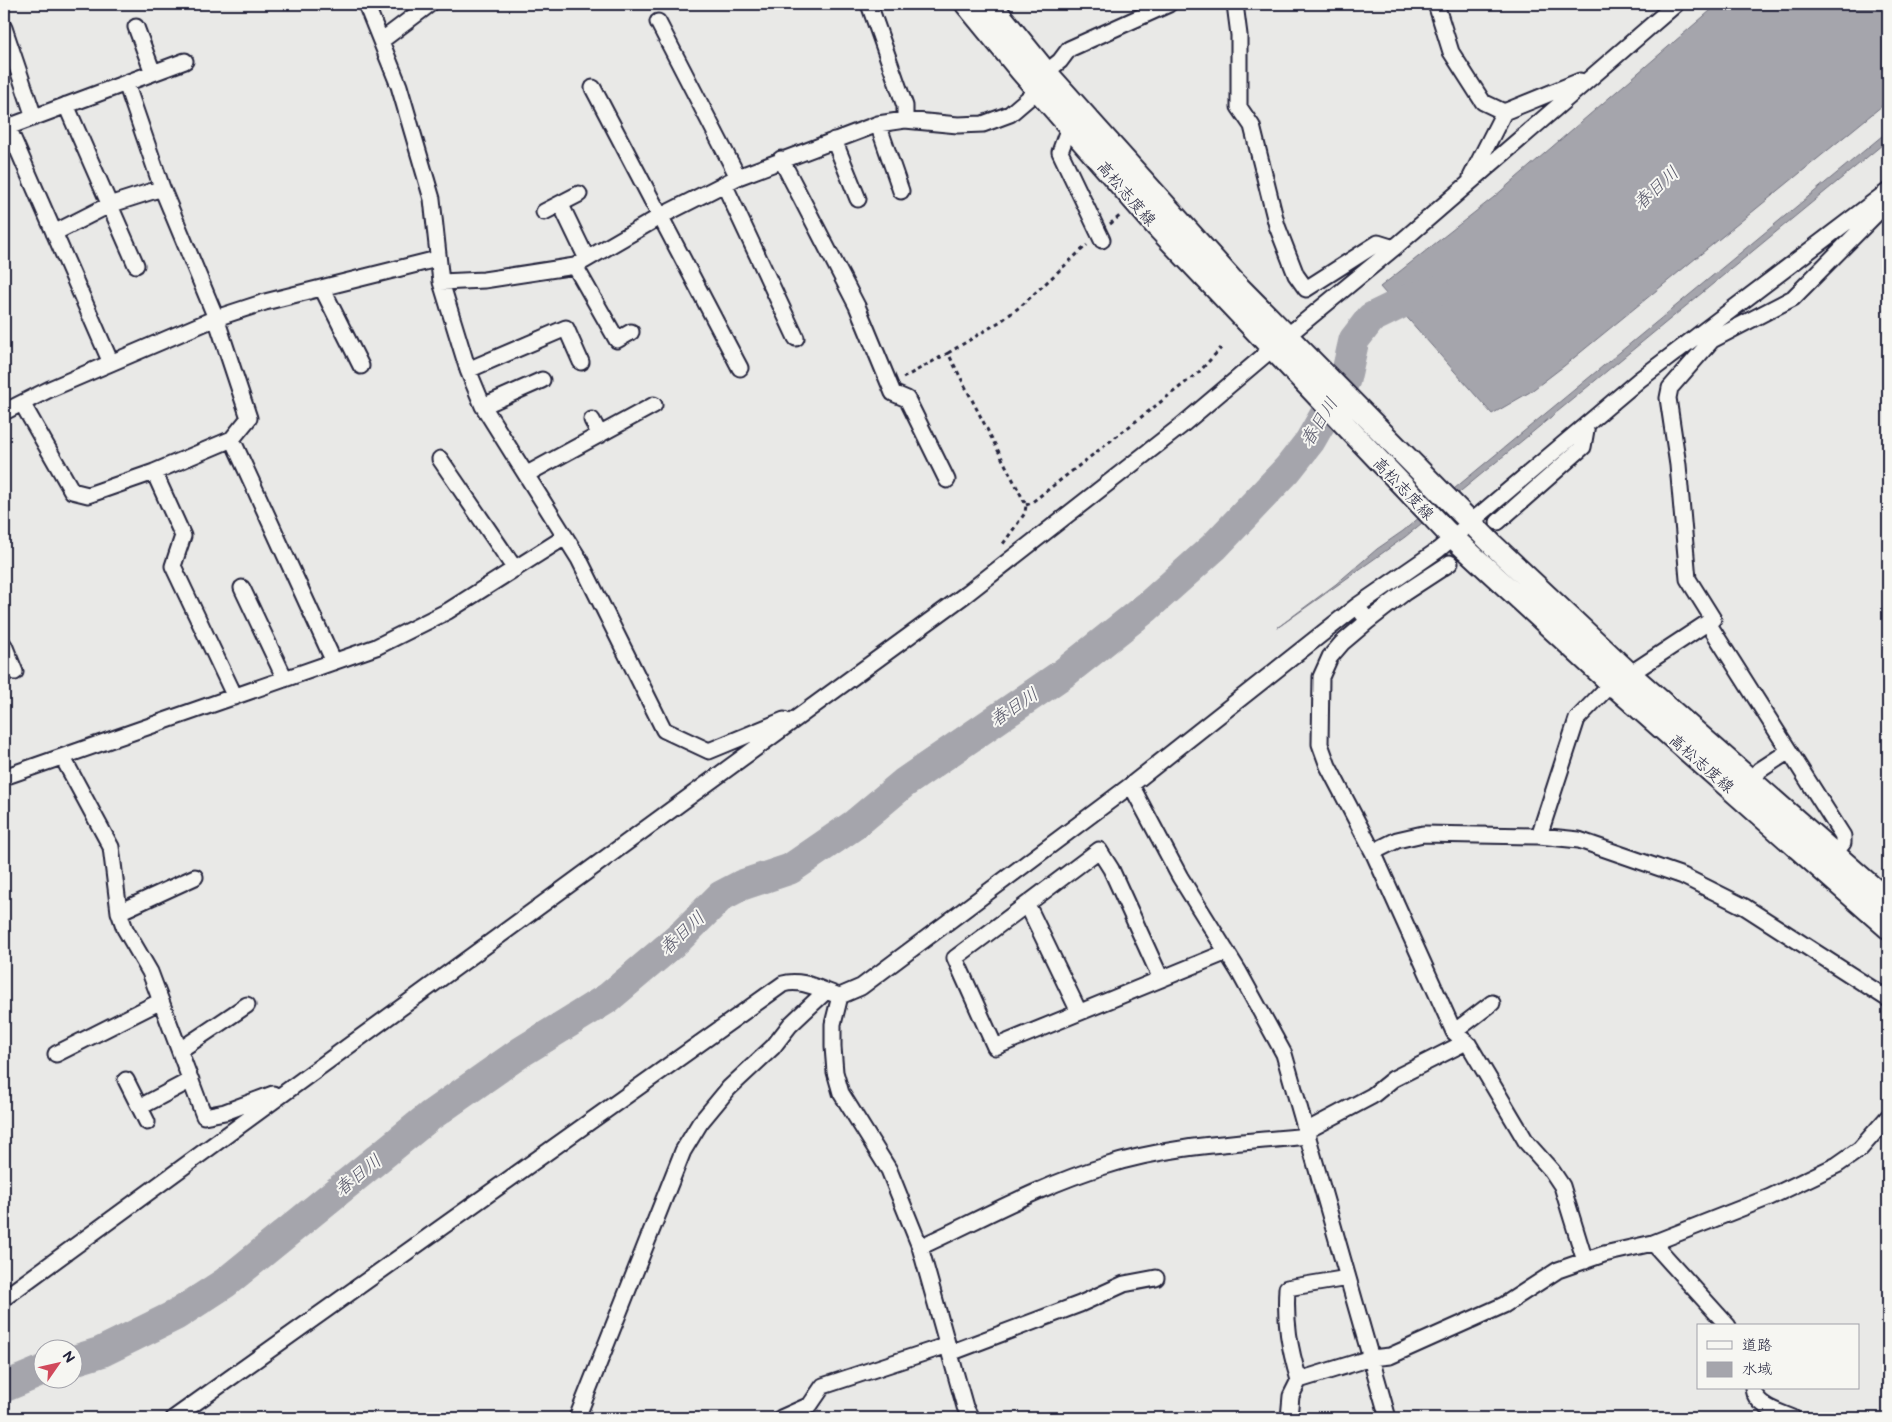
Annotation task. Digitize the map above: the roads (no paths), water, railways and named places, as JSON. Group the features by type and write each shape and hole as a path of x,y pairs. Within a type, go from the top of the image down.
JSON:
{"main road":[{"name":"高松志度線","path":"966,4 1234,282 1284,347 1449,534 1622,680 1752,781 1888,901"},
{"name":"高松志度線","path":"991,4 1042,81 1069,127 1163,234 1468,518 1622,680 1888,928"}],"street":[{"path":"366,4 399,86 432,198 437,260 441,282 468,370 482,406 506,447 526,474 579,559 664,730 709,751 805,711"},
{"path":"381,41 430,4"},
{"path":"869,4 905,106 905,120"},
{"path":"441,282 484,280 581,263 660,216 738,177 878,124 905,120 958,125 983,124 1010,114 1042,81 1069,49 1169,4"},
{"path":"1235,4 1239,35 1239,107 1252,126 1277,226 1296,275 1306,289 1378,243 1394,248"},
{"path":"1436,4 1451,52 1483,102 1504,112"},
{"path":"4,1298 965,595 1064,519 1284,347 1394,248 1676,4"},
{"path":"658,22 738,177"},
{"path":"136,27 153,73"},
{"path":"4,28 34,117"},
{"path":"111,363 8,127 185,61"},
{"path":"1468,184 1504,112 1593,76"},
{"path":"22,403 72,491 88,495 154,472 232,439 249,418 216,318 162,188 126,83"},
{"path":"593,88 740,368"},
{"path":"66,105 136,265"},
{"path":"878,124 901,191"},
{"path":"1069,127 1060,152 1100,237"},
{"path":"834,140 858,200"},
{"path":"781,160 857,306 893,393 907,399 947,480"},
{"path":"724,184 796,338"},
{"path":"54,233 109,205 162,188"},
{"path":"577,1418 683,1151 700,1123 730,1088 773,1047 790,1025 832,994 861,987 1131,785 1587,424 1708,335 1888,191"},
{"path":"544,212 579,194"},
{"path":"1539,836 1578,719 1604,691 1622,680 1640,665 1713,619 1688,579 1678,466 1668,398 1670,388 1708,335 1793,298 1879,211 1888,199"},
{"path":"560,204 581,263 618,340 631,332"},
{"path":"4,412 216,318 266,302 437,260"},
{"path":"322,288 361,366"},
{"path":"468,370 566,328 581,362"},
{"path":"482,406 542,380"},
{"path":"526,474 654,405"},
{"path":"592,420 600,435"},
{"path":"1498,522 1583,447 1587,424"},
{"path":"232,439 334,662"},
{"path":"440,459 515,569"},
{"path":"154,472 183,536 173,566 235,697"},
{"path":"4,778 376,647 448,611 566,537"},
{"path":"1450,563 1404,593 1368,621 1342,643 1330,657 1320,677 1320,744 1328,766 1373,852 1454,1032 1466,1042 1527,1143 1552,1171 1562,1186 1585,1261"},
{"path":"242,588 285,679"},
{"path":"1357,606 1368,621"},
{"path":"1708,623 1842,836 1843,843 1834,854"},
{"path":"4,645 16,672"},
{"path":"1752,781 1760,770 1789,751"},
{"path":"64,758 111,847 119,912 125,929 150,972 204,1116 225,1112 291,1087"},
{"path":"1131,785 1180,877 1227,952 1284,1054 1388,1418"},
{"path":"1373,852 1397,840 1423,834 1539,836 1579,840 1682,876 1745,907 1888,999"},
{"path":"1161,979 1111,869 1099,850 956,958 996,1047 1227,952"},
{"path":"119,912 195,877"},
{"path":"1027,904 1079,1012"},
{"path":"174,1418 775,989 791,982 832,994"},
{"path":"832,994 835,1072 840,1093 889,1170 920,1247 965,1407 970,1418"},
{"path":"56,1054 162,1001"},
{"path":"1454,1032 1492,1003"},
{"path":"180,1050 248,1005"},
{"path":"920,1247 1040,1190 1105,1165 1201,1147 1307,1134 1372,1096 1393,1079 1466,1042"},
{"path":"126,1080 147,1122"},
{"path":"140,1107 191,1080"},
{"path":"1299,1380 1371,1358 1390,1356 1504,1305 1558,1270 1653,1243 1770,1197 1837,1165 1884,1132 1888,1117"},
{"path":"1653,1243 1726,1324"},
{"path":"4,1282 30,1278"},
{"path":"781,1418 810,1405 823,1386 949,1349 1080,1304 1124,1284 1156,1278"},
{"path":"1289,1418 1291,1396 1299,1380 1288,1344 1286,1314 1288,1288 1348,1278"},
{"path":"1753,1390 1754,1395 1763,1404 1793,1418"}],"water":[{"path":"1718,4 1888,4 1888,101 1564,366 1530,392 1492,414 1380,287 1494,197"},
{"path":"1888,131 1888,140 1405,537 1277,628 1336,584 1377,549 1403,531"}],"waterway":[{"name":"春日川","path":"82,1358 101,1352 176,1315 225,1283 430,1116 521,1052 608,998 680,937 721,896 742,885 790,869 854,825 904,783 1064,673 1147,607 1214,547 1288,469 1310,441 1345,380 1354,340 1371,318 1412,298 1435,291"},
{"name":"春日川","path":"4,1387 32,1375"}]}
